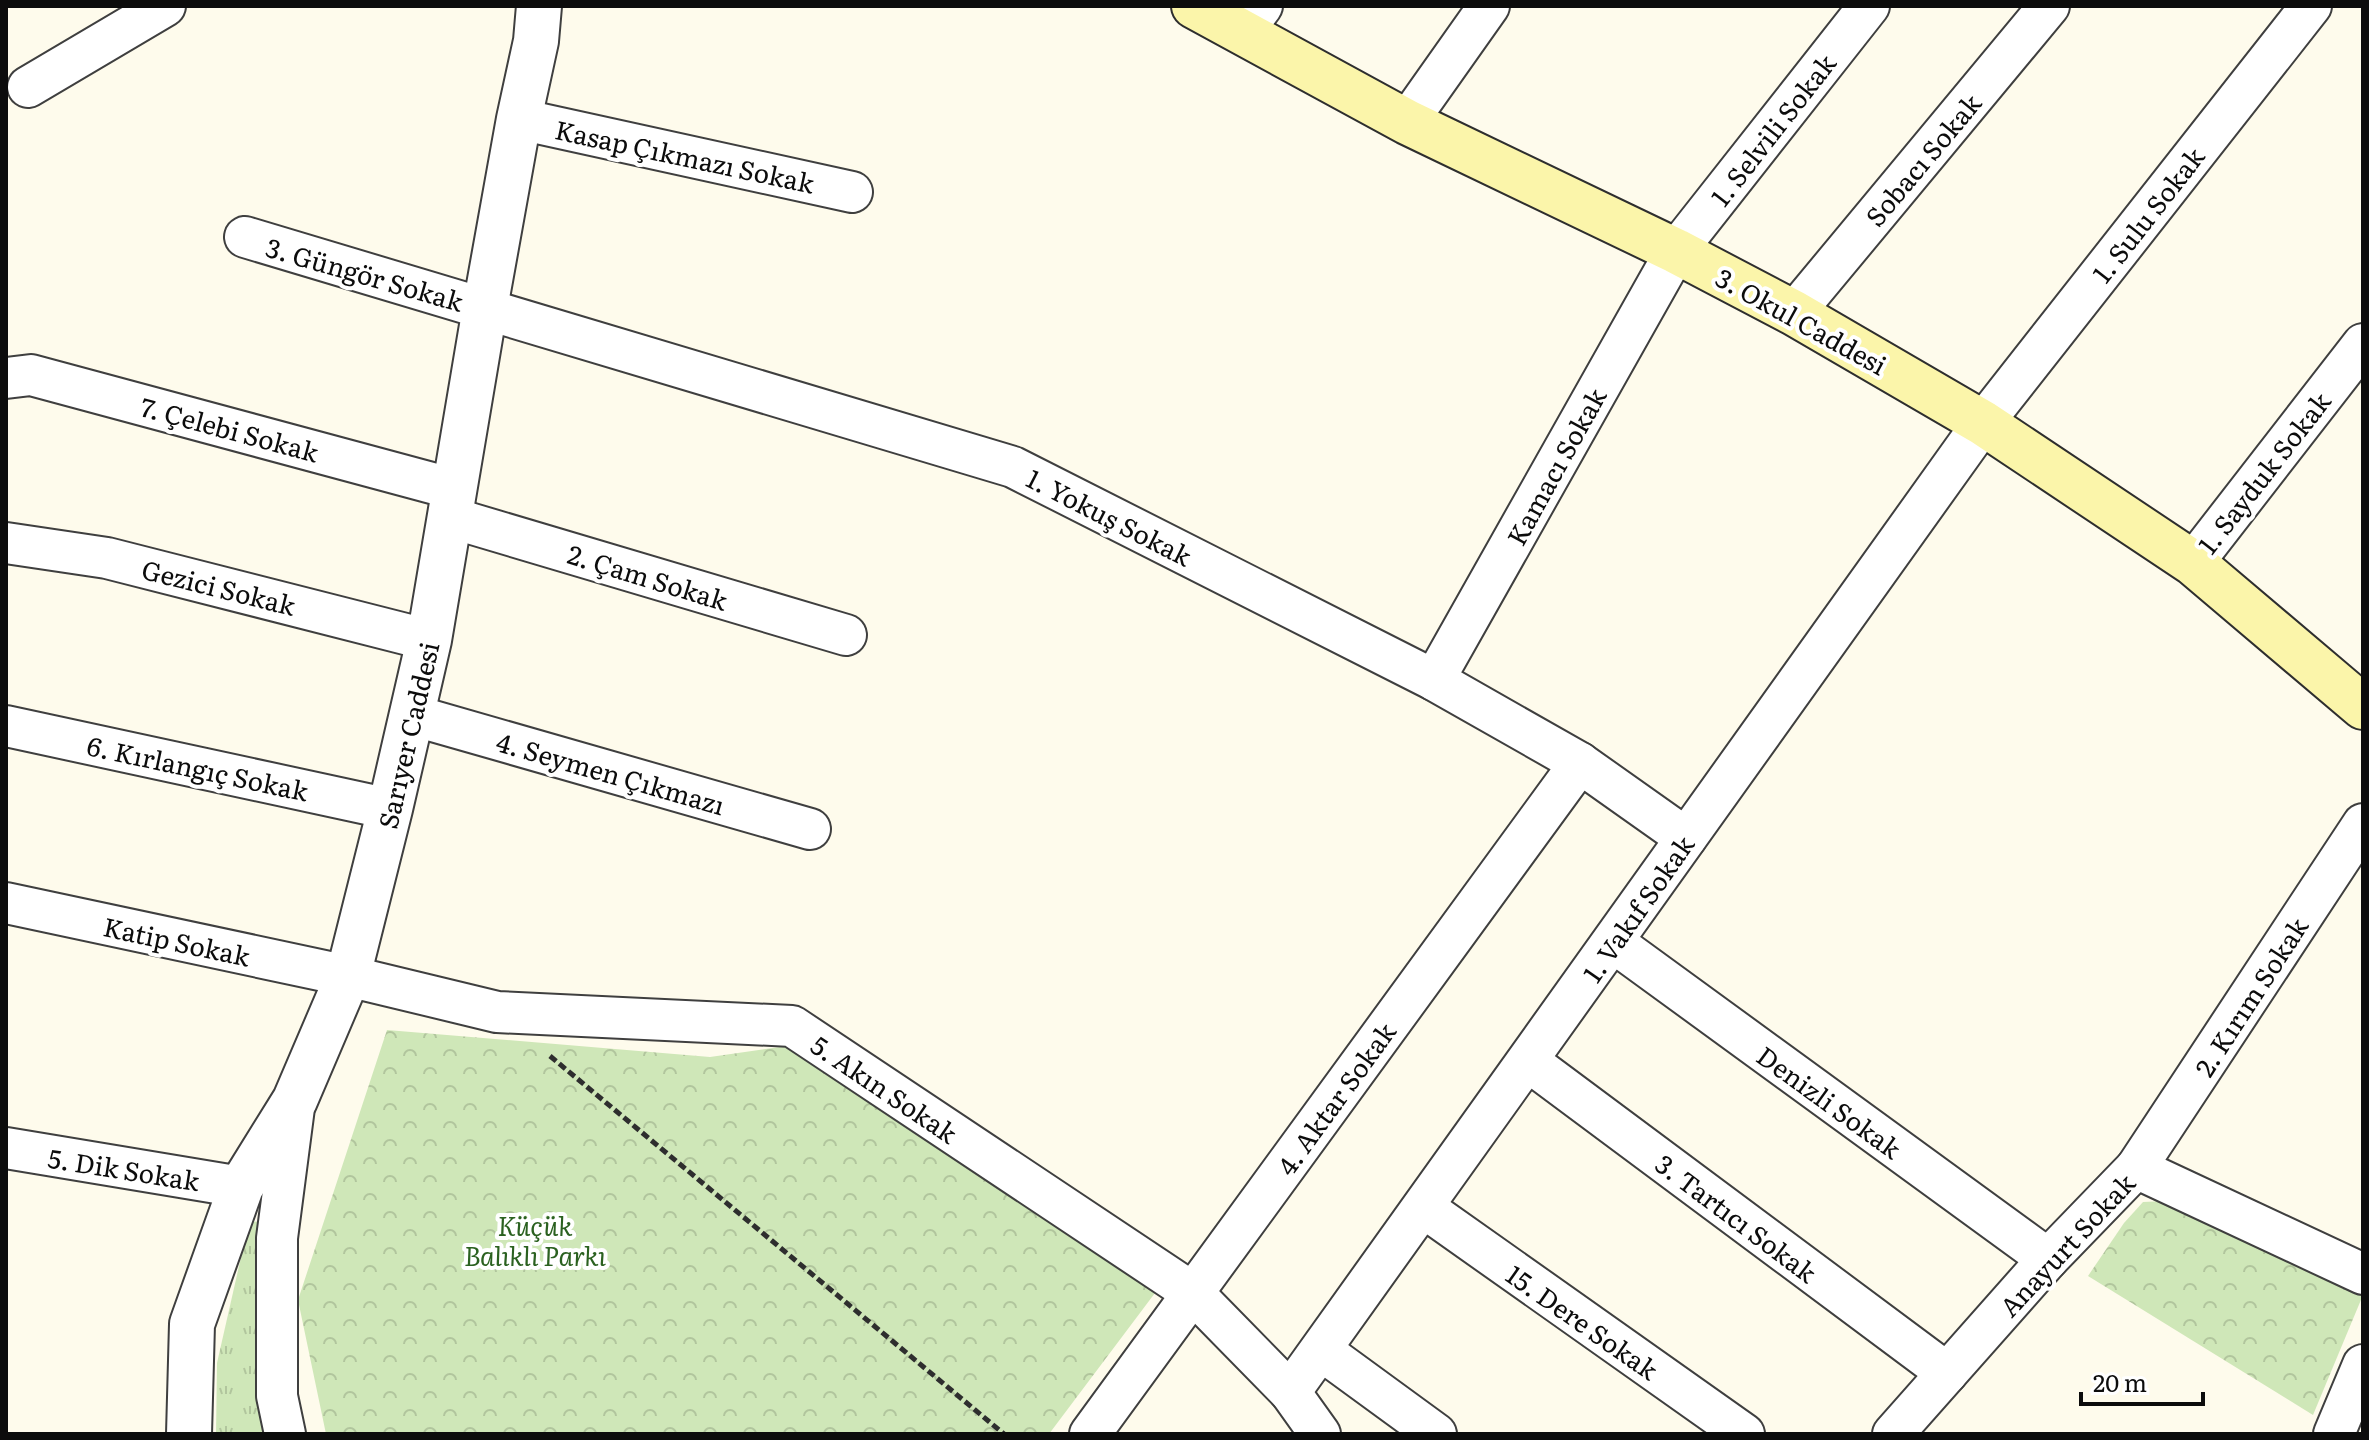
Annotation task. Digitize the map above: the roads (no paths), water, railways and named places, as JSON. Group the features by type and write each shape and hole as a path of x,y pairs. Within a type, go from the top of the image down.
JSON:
{"main road":[{"name":"3. Okul Caddesi","path":"1194,6 1252,20 1407,122 1676,251 1794,313 1983,423 2193,563 2362,706"}],"street":[{"path":"28,87 165,6"},
{"name":"Sarıyer Caddesi","path":"189,1434 192,1324 241,1187 295,1100 348,976 390,809 429,640 485,308 536,41 539,6"},
{"path":"1407,122 1489,6"},
{"name":"1. Selvili Sokak","path":"1676,251 1869,6"},
{"name":"Sobacı Sokak","path":"1794,313 2049,6"},
{"name":"1. Sulu Sokak","path":"1983,423 2311,6"},
{"name":"Kasap Çıkmazı Sokak","path":"519,119 852,192"},
{"name":"3. Güngör Sokak","path":"245,237 485,308"},
{"name":"Kamacı Sokak","path":"1434,680 1676,251"},
{"name":"1. Yokuş Sokak","path":"485,308 1013,467 1434,680 1580,763 1686,838"},
{"name":"1. Sayduk Sokak","path":"2193,563 2363,344"},
{"name":"7. Çelebi Sokak","path":"6,378 31,375 451,503"},
{"name":"1. Vakıf Sokak","path":"1290,1392 1983,423"},
{"name":"2. Çam Sokak","path":"451,503 846,635"},
{"name":"Gezici Sokak","path":"6,543 107,558 429,640"},
{"name":"4. Seymen Çıkmazı","path":"412,715 810,829"},
{"name":"6. Kırlangıç Sokak","path":"6,726 390,809"},
{"name":"4. Aktar Sokak","path":"1090,1434 1580,763"},
{"name":"2. Kırım Sokak","path":"2136,1168 2363,824"},
{"name":"Katip Sokak","path":"6,903 348,976"},
{"name":"Denizli Sokak","path":"1613,942 2048,1259"},
{"name":"5. Akın Sokak","path":"348,976 497,1012 792,1026 1193,1293 1290,1392 1320,1434"},
{"name":"3. Tartıcı Sokak","path":"1528,1061 1947,1373"},
{"path":"285,1434 277,1396 277,1238 295,1100"},
{"name":"5. Dik Sokak","path":"6,1148 241,1187"},
{"name":"Anayurt Sokak","path":"1893,1434 2048,1259 2136,1168 2363,1274"},
{"name":"15. Dere Sokak","path":"1423,1207 1744,1434"},
{"path":"1321,1350 1436,1434"},
{"path":"2334,1434 2363,1365"}],"park label":[{"name":"Küçük Balıklı Parkı","path":"535,1239"}]}
